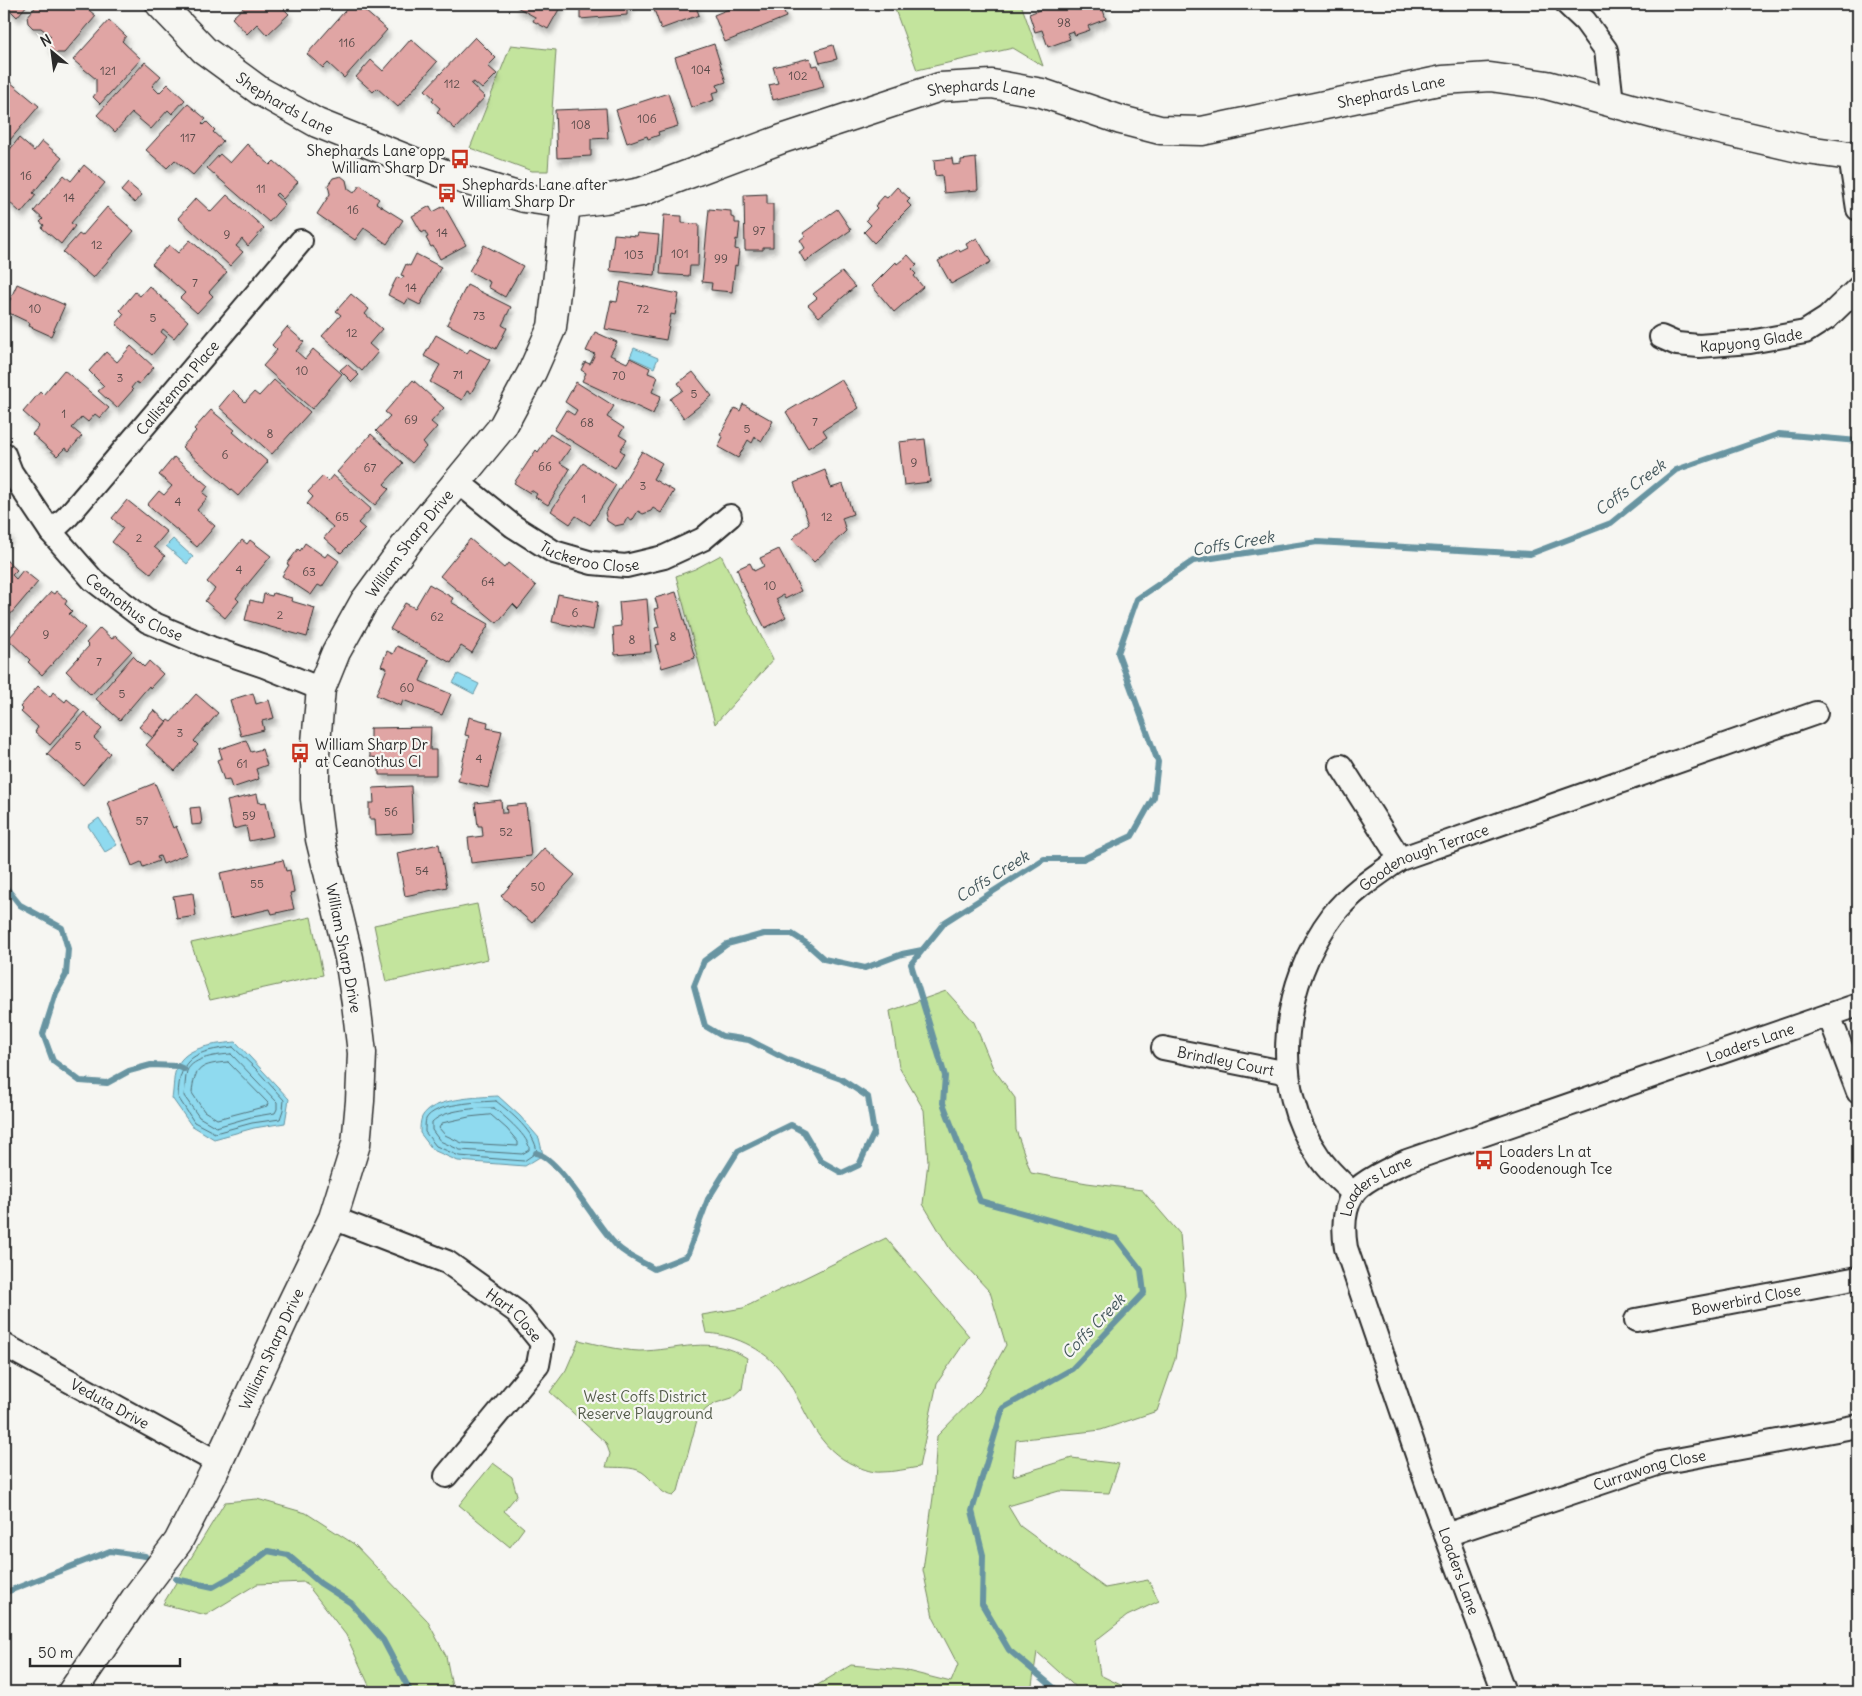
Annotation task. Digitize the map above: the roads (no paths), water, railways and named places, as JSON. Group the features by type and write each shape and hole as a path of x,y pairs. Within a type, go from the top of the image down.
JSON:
{"street":[{"name":"Shephards Lane","path":"160,4 204,50 260,91 318,122 442,173 524,198 566,204 605,200 641,192 782,139 940,87 992,84 1042,93 1121,120 1160,130 1202,131 1443,80 1490,77 1547,85 1664,117 1806,150 1854,155"},
{"path":"1567,4 1585,21 1606,50 1612,102"},
{"path":"1854,155 1858,210"},
{"name":"William Sharp Drive","path":"72,1692 135,1599 178,1542 334,1218 356,1144 362,1053 348,958 320,839 315,799 315,753 321,689 336,652 364,602 410,539 503,426 532,372 552,326 566,204"},
{"name":"Callistemon Place","path":"51,532 68,516 301,241"},
{"name":"Kapyong Glade","path":"1661,337 1678,344 1699,346 1750,342 1805,332 1827,318 1858,288"},
{"name":"Ceanothus Close","path":"4,454 12,472 51,532 93,580 147,621 211,648 264,666 321,689"},
{"name":"Tuckeroo Close","path":"458,482 513,526 554,552 592,562 626,566 664,557 703,539 730,516"},
{"name":"Goodenough Terrace","path":"1353,1193 1318,1158 1305,1134 1295,1107 1288,1073 1287,1032 1301,974 1311,950 1333,915 1358,887 1400,859 1816,713"},
{"path":"1341,766 1400,859"},
{"name":"Loaders Lane","path":"1504,1692 1446,1534 1346,1248 1344,1217 1353,1193 1386,1170 1407,1161 1858,1005"},
{"path":"1829,1015 1858,1092"},
{"name":"Brindley Court","path":"1164,1048 1288,1073"},
{"name":"Hart Close","path":"334,1218 448,1262 517,1312 542,1343 538,1365 446,1476"},
{"name":"Bowerbird Close","path":"1636,1320 1858,1278"},
{"name":"Veduta Drive","path":"4,1345 218,1462"},
{"name":"Currawong Close","path":"1446,1534 1660,1463 1858,1426"}],"water":[{"path":"634,348 658,358 654,368 630,357"},
{"path":"173,539 193,557 187,564 166,546"},
{"path":"458,674 479,684 474,694 453,683"},
{"path":"99,818 117,845 105,852 88,826"},
{"path":"236,1042 289,1099 285,1123 254,1128 214,1139 191,1125 172,1098 175,1074 181,1060 194,1050 211,1045"},
{"path":"498,1096 520,1116 539,1138 543,1155 525,1166 458,1161 433,1150 420,1133 422,1117 435,1106 457,1100"}],"waterway":[{"name":"Coffs Creek","path":"1059,1692 1009,1650 982,1604 983,1555 972,1511 1003,1408 1072,1369 1144,1293 1141,1270 1117,1239 980,1201 943,1103 945,1076 911,964 945,922 1044,859 1083,859 1132,836 1154,797 1158,762 1118,653 1137,599 1193,561 1317,542 1530,554 1611,523 1676,470 1779,434 1858,441"},
{"path":"4,885 20,905 62,928 68,949 66,975 56,993 43,1034 53,1061 80,1081 107,1083 129,1071 151,1065 177,1066 184,1069"},
{"path":"536,1153 546,1158 556,1167 609,1237 625,1253 654,1269 687,1256 708,1199 738,1151 791,1125 804,1132 821,1161 842,1173 859,1165 874,1133 868,1097 841,1079 788,1060 749,1040 722,1036 705,1026 694,986 704,961 727,944 764,934 792,934 806,943 824,959 865,968 902,954 922,950"},
{"path":"4,1593 110,1551 145,1556"},
{"path":"176,1579 213,1587 243,1570 268,1551 288,1555 320,1583 351,1603 383,1640 409,1692"}],"place":[{"name":"Shephards Lane opp William Sharp Dr","path":"460,159"},
{"name":"Shephards Lane after William Sharp Dr","path":"447,193"},
{"name":"William Sharp Dr at Ceanothus Cl","path":"300,753"},
{"name":"Loaders Ln at Goodenough Tce","path":"1484,1160"}],"park label":[{"name":"West Coffs District Reserve Playground","path":"645,1404"}]}
